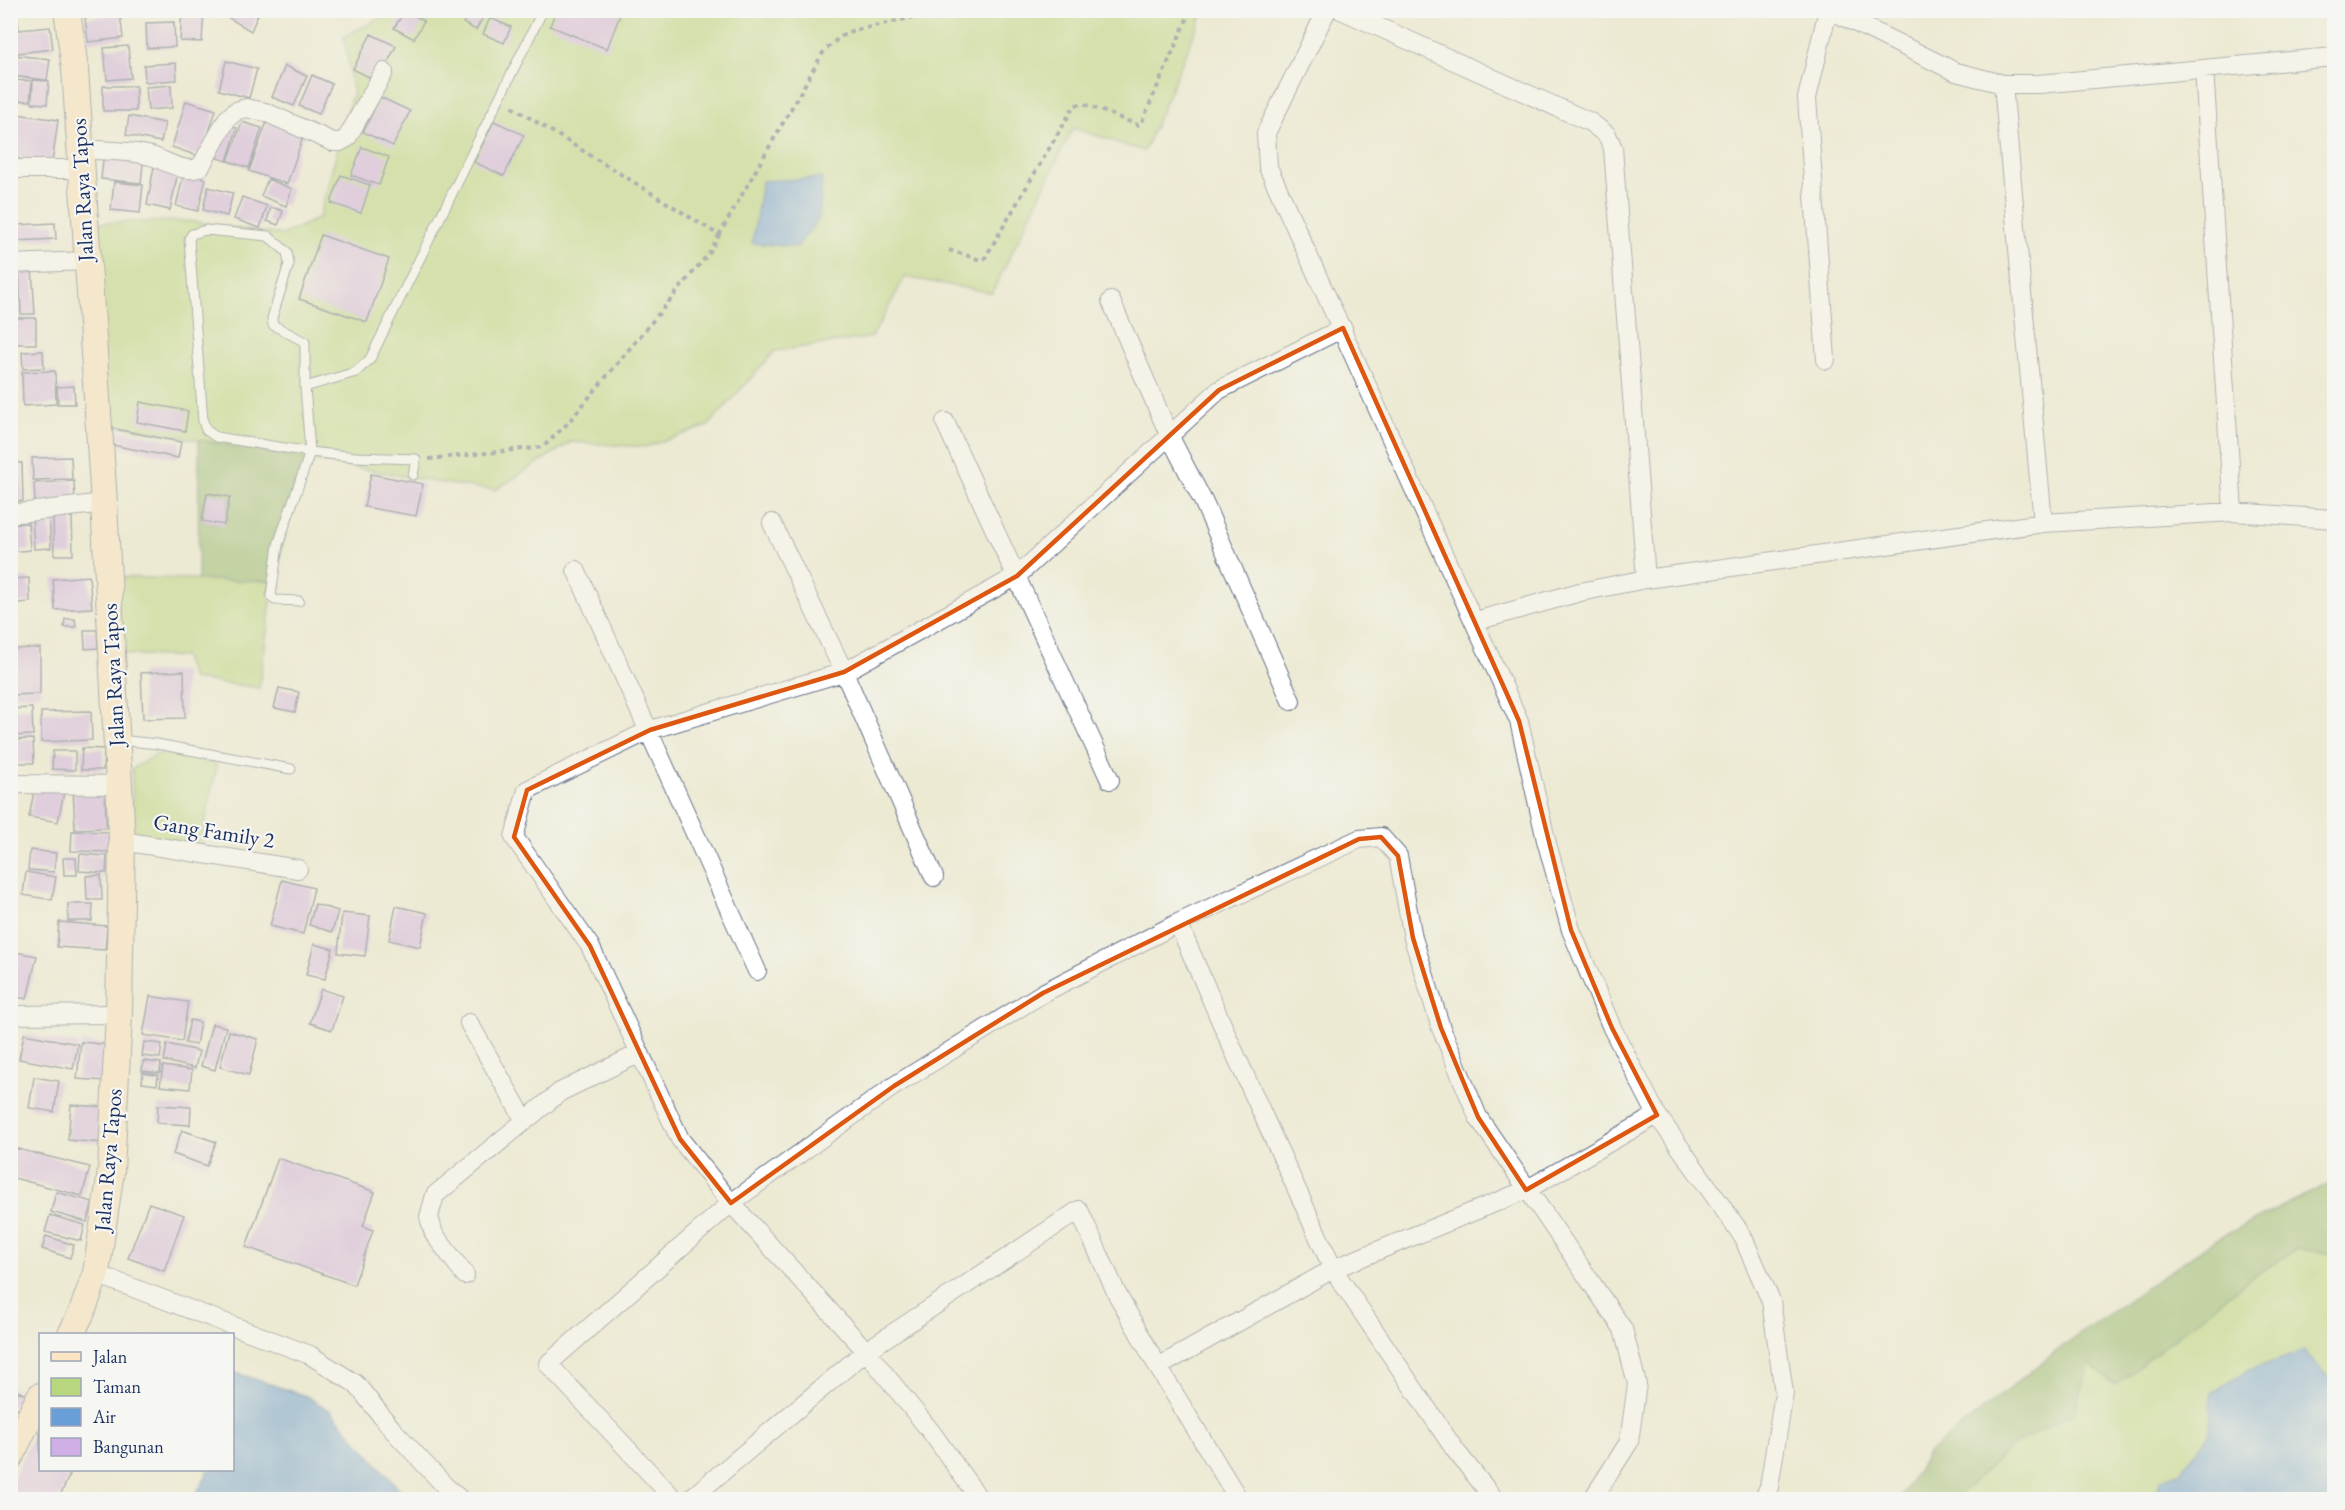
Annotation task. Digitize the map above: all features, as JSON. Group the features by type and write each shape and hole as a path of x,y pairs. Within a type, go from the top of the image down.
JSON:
{"main road":[{"name":"Jalan Raya Tapos","path":"67,10 75,69 86,261 104,503 122,841 119,1014 111,1171 96,1273 72,1333"},
{"path":"10,1457 39,1398"}],"street":[{"path":"1327,10 1266,133 1268,167 1520,721 1546,840 1571,930 1612,1028 1657,1115 1742,1234 1771,1301 1784,1393 1769,1487 1763,1500"},
{"path":"1341,10 1590,122 1606,135 1613,148 1646,579"},
{"path":"1826,360 1807,98 1829,10 1956,72 2003,84 2039,84 2334,57"},
{"path":"2204,69 2233,512"},
{"path":"10,169 80,159 149,155 196,170 201,166 227,119 236,111 246,108 265,112 333,142 340,142 347,138 384,72"},
{"path":"2003,84 2043,524"},
{"path":"11,260 86,261"},
{"path":"1111,301 1170,437 1204,502 1292,701"},
{"path":"980,1500 932,1433 866,1351 731,1203 680,1139 590,946 514,837 527,790 650,730 844,672 1017,576 1219,390 1343,328"},
{"path":"945,422 1110,780"},
{"path":"10,514 104,503"},
{"path":"1476,621 1580,592 1646,579 2043,524 2233,512 2334,519"},
{"path":"772,522 844,672 934,877"},
{"path":"576,570 757,971"},
{"path":"10,784 119,785"},
{"path":"675,1500 548,1364 731,1203 894,1086 1043,993 1178,923 1359,839 1381,837 1398,856 1413,938 1441,1028 1473,1107 1526,1190 1623,1329 1637,1384 1629,1442 1592,1500"},
{"name":"Gang Family 2","path":"122,841 298,869"},
{"path":"1178,923 1333,1269 1455,1450 1495,1500"},
{"path":"10,1015 119,1014"},
{"path":"469,1023 525,1120"},
{"path":"465,1275 434,1234 429,1217 435,1195 560,1092 640,1053"},
{"path":"1158,1367 1333,1269 1526,1190 1657,1115"},
{"path":"689,1500 866,1351 1079,1210 1117,1294 1158,1367 1239,1500"},
{"path":"107,1278 310,1355 356,1384 392,1430 461,1500"}],"lane":[{"path":"305,387 356,372 370,359 543,10"},
{"path":"299,601 275,600 271,596 278,545 310,452 305,387 305,342 273,326 272,318 289,264 287,252 268,236 206,230 192,234 189,239 203,421 206,430 216,437 310,452 356,457 416,459 413,475"},
{"path":"116,740 157,744 291,769"}],"path":[{"path":"416,459 543,447 567,424 710,252 824,51 851,31 947,10"},
{"path":"950,250 981,260 986,258 1074,106 1087,105 1138,125 1142,124 1191,10"},
{"path":"499,98 719,235"}],"highlighted area":[{"path":"1343,328 1519,721 1571,930 1612,1028 1657,1115 1526,1190 1478,1117 1441,1028 1413,938 1398,856 1381,837 1359,839 1043,993 894,1086 731,1203 680,1139 590,946 514,837 527,790 650,730 844,672 1017,576 1219,390"}],"green space":[{"path":"394,11 1204,11 1144,151 1073,128 992,293 905,277 872,337 775,351 708,426 645,447 571,442 495,490 442,483 104,423 91,223 188,221 282,235 319,218 353,91 344,37"},
{"path":"199,440 310,460 286,529 274,581 198,580","holes":["208,493 230,498 224,525 202,521"]},
{"path":"113,577 274,581 259,688 192,679 184,657 120,654"},
{"path":"157,754 174,754 217,764 200,847 133,835 132,769"},
{"path":"2334,1181 2334,1499 1900,1500 1927,1454 2067,1343 2215,1240"},
{"path":"2334,1181 2334,1254 2297,1249 2250,1278 2116,1385 2089,1364 2074,1412 2015,1444 1955,1499 1900,1499 1927,1454 2067,1343 2215,1240"}],"water":[{"path":"822,178 819,219 797,247 752,243 762,181"},
{"path":"2304,1351 2334,1382 2334,1499 2152,1499 2161,1479 2181,1472 2210,1432 2212,1393 2249,1370"},
{"path":"234,1372 306,1396 331,1411 408,1499 193,1499 206,1477 207,1471 234,1471"}],"building":[{"path":"10,10 17,10 19,30 50,27 53,49 10,54"},
{"path":"182,10 204,10 202,42 180,41"},
{"path":"215,10 260,10 251,31"},
{"path":"405,10 424,21 414,39 394,28"},
{"path":"470,10 483,17 476,30 463,23"},
{"path":"556,10 609,10 620,15 607,49 550,26"},
{"path":"120,14 123,38 88,42 85,18"},
{"path":"490,18 511,27 504,43 483,34"},
{"path":"174,22 175,47 147,48 146,23"},
{"path":"371,34 396,46 378,82 353,69"},
{"path":"128,46 131,78 107,80 104,48"},
{"path":"13,55 50,59 47,80 10,76"},
{"path":"226,61 257,69 249,98 219,90"},
{"path":"176,63 177,80 145,82 144,65"},
{"path":"285,66 307,76 294,106 272,97"},
{"path":"312,75 332,84 319,114 299,106"},
{"path":"11,80 32,81 30,101 10,100"},
{"path":"33,80 49,81 47,104 32,103"},
{"path":"171,85 172,108 148,110 146,87"},
{"path":"103,86 136,86 136,111 103,111"},
{"path":"380,97 410,111 393,146 363,132"},
{"path":"186,101 216,110 201,157 172,147"},
{"path":"10,113 58,120 52,164 10,158"},
{"path":"129,116 165,123 161,142 126,135"},
{"path":"268,119 305,131 287,184 249,171"},
{"path":"494,121 524,135 504,176 474,162"},
{"path":"242,122 262,128 249,168 228,161"},
{"path":"226,125 237,128 227,161 217,158"},
{"path":"362,147 389,157 379,185 351,175"},
{"path":"104,151 144,155 141,183 101,179"},
{"path":"154,167 178,172 170,210 147,205"},
{"path":"184,173 206,179 198,211 176,206"},
{"path":"341,175 370,185 361,213 331,203"},
{"path":"268,179 292,189 286,206 261,196"},
{"path":"114,182 143,185 140,213 111,210"},
{"path":"208,187 233,193 227,216 203,210"},
{"path":"242,197 267,206 260,228 234,219"},
{"path":"271,207 283,211 278,225 267,221"},
{"path":"55,223 56,239 16,241 16,225"},
{"path":"321,235 389,259 367,322 299,299"},
{"path":"32,268 35,314 21,314 19,269"},
{"path":"10,294 16,294 18,312 10,313"},
{"path":"10,318 36,318 36,344 10,344"},
{"path":"43,351 44,368 23,369 22,352"},
{"path":"55,371 56,404 23,406 22,372"},
{"path":"74,386 75,404 58,404 57,387"},
{"path":"140,402 188,411 185,431 137,422"},
{"path":"110,428 181,442 178,458 107,444"},
{"path":"71,457 72,479 33,480 32,458"},
{"path":"10,463 22,463 23,501 10,502"},
{"path":"371,474 423,484 416,516 364,507"},
{"path":"74,481 75,501 35,503 34,483"},
{"path":"207,493 230,497 224,525 202,521"},
{"path":"49,512 51,548 34,549 32,513"},
{"path":"53,517 72,517 73,555 54,555"},
{"path":"28,523 30,550 10,552 10,524"},
{"path":"89,576 92,608 55,610 53,579"},
{"path":"29,578 30,602 10,604 10,579"},
{"path":"65,619 75,619 76,627 64,627"},
{"path":"84,630 97,630 98,648 85,649"},
{"path":"40,648 40,694 10,695 10,649"},
{"path":"184,671 185,718 143,719 141,673"},
{"path":"279,688 299,692 295,712 274,708"},
{"path":"32,708 33,735 11,736 10,709"},
{"path":"91,711 92,740 41,742 41,712"},
{"path":"33,739 34,763 10,763 10,740"},
{"path":"82,748 104,749 103,770 81,770"},
{"path":"53,751 75,751 75,770 52,769"},
{"path":"35,786 64,792 58,822 29,817"},
{"path":"105,788 106,828 75,829 73,789"},
{"path":"72,831 113,832 112,852 71,851"},
{"path":"30,850 56,853 54,872 28,870"},
{"path":"80,854 107,856 106,873 79,871"},
{"path":"63,858 76,858 77,875 64,875"},
{"path":"26,872 56,877 52,900 23,895"},
{"path":"101,875 102,900 87,900 86,876"},
{"path":"282,880 314,888 303,934 270,926"},
{"path":"68,904 93,904 92,921 68,921"},
{"path":"315,904 338,911 332,932 309,925"},
{"path":"396,906 427,913 420,947 389,940"},
{"path":"342,913 370,916 365,956 338,953"},
{"path":"59,922 107,926 105,950 57,947"},
{"path":"314,944 333,949 325,979 306,975"},
{"path":"10,951 37,956 27,999 10,996"},
{"path":"321,989 343,996 332,1030 310,1023"},
{"path":"150,996 188,1002 182,1041 143,1035"},
{"path":"190,1020 200,1022 196,1045 185,1043"},
{"path":"212,1024 226,1027 215,1070 201,1066"},
{"path":"229,1031 258,1039 249,1075 220,1067"},
{"path":"24,1034 78,1044 73,1069 19,1059"},
{"path":"81,1042 110,1045 106,1081 77,1079"},
{"path":"144,1042 162,1044 160,1058 142,1056"},
{"path":"167,1044 199,1051 195,1068 164,1061"},
{"path":"143,1061 161,1063 160,1073 142,1071"},
{"path":"163,1066 192,1070 190,1089 160,1086"},
{"path":"143,1073 158,1075 157,1085 142,1083"},
{"path":"34,1077 59,1081 54,1112 29,1108"},
{"path":"71,1105 106,1107 103,1143 68,1140"},
{"path":"158,1105 191,1107 190,1125 157,1123"},
{"path":"182,1130 216,1142 207,1166 173,1154"},
{"path":"10,1147 90,1167 82,1196 10,1177"},
{"path":"278,1158 375,1192 363,1226 373,1230 354,1285 246,1247"},
{"path":"56,1192 93,1202 87,1222 51,1212"},
{"path":"149,1203 184,1215 164,1271 128,1258"},
{"path":"50,1215 85,1225 81,1241 45,1232"},
{"path":"46,1236 74,1245 70,1258 42,1249"},
{"path":"10,1388 26,1395 20,1409 10,1405"},
{"path":"35,1431 39,1433 39,1471 72,1471 58,1500 10,1500 10,1484"}]}
